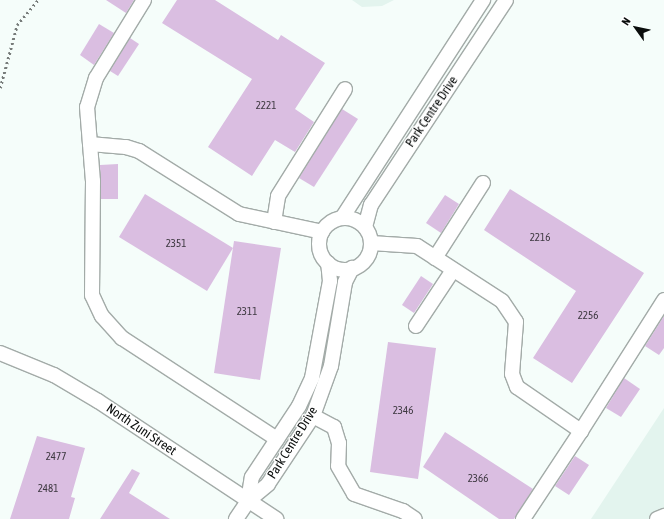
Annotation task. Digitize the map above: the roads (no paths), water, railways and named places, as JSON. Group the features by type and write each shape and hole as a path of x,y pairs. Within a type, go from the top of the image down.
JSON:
{"street":[{"path":"144,0 96,78 87,107 93,181 90,278 92,295 102,316 122,338 277,439"},
{"name":"Park Centre Drive","path":"342,218 483,0"},
{"name":"Park Centre Drive","path":"365,227 371,205 506,0"},
{"path":"274,222 278,196 345,89"},
{"path":"90,144 126,146 139,151 221,206 239,214 322,232 342,218 365,227 371,243 366,259 352,268 328,263 320,248 322,232"},
{"path":"435,258 483,183"},
{"path":"371,243 417,246 502,301 512,311 516,322 512,374 516,387 581,431"},
{"name":"Park Centre Drive","path":"248,500 252,476 299,406 318,356 330,281 328,263"},
{"name":"Park Centre Drive","path":"248,500 268,484 313,416 331,366 345,282 352,268"},
{"path":"416,326 453,270"},
{"path":"523,519 664,300"},
{"name":"North Zuni Street","path":"0,353 54,375 276,519"},
{"path":"313,416 334,427 340,444 338,466 354,494 403,511 415,519"},
{"path":"236,519 248,500"},
{"path":"657,519 664,516"}]}
